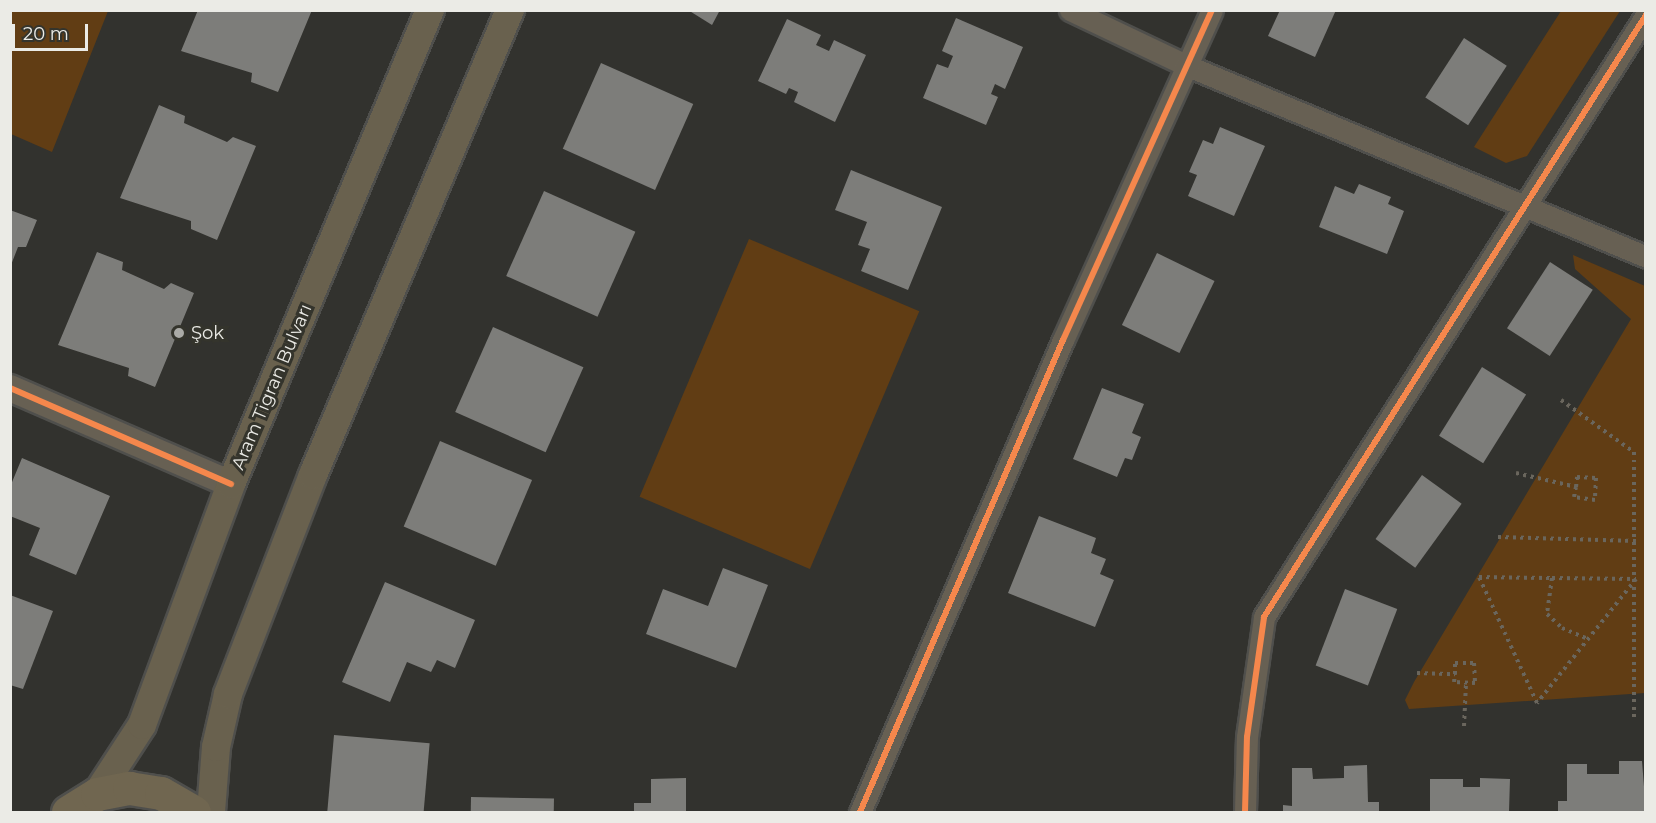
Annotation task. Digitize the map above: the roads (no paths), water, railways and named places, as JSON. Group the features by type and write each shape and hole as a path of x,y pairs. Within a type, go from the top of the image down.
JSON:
{"main road":[{"name":"Aram Tigran Bulvarı","path":"97,794 142,725 231,484 430,10"},
{"path":"211,813 216,747 228,694 313,476 510,10"},
{"path":"68,813 97,794 129,788 160,793 194,813"}],"street":[{"path":"1070,10 1188,66 1523,208 1646,257"},
{"path":"860,813 1058,351 1212,10"},
{"path":"1245,813 1247,737 1264,617 1646,15"},
{"path":"10,388 231,484"}],"place":[{"name":"Şok","path":"179,333"}]}
